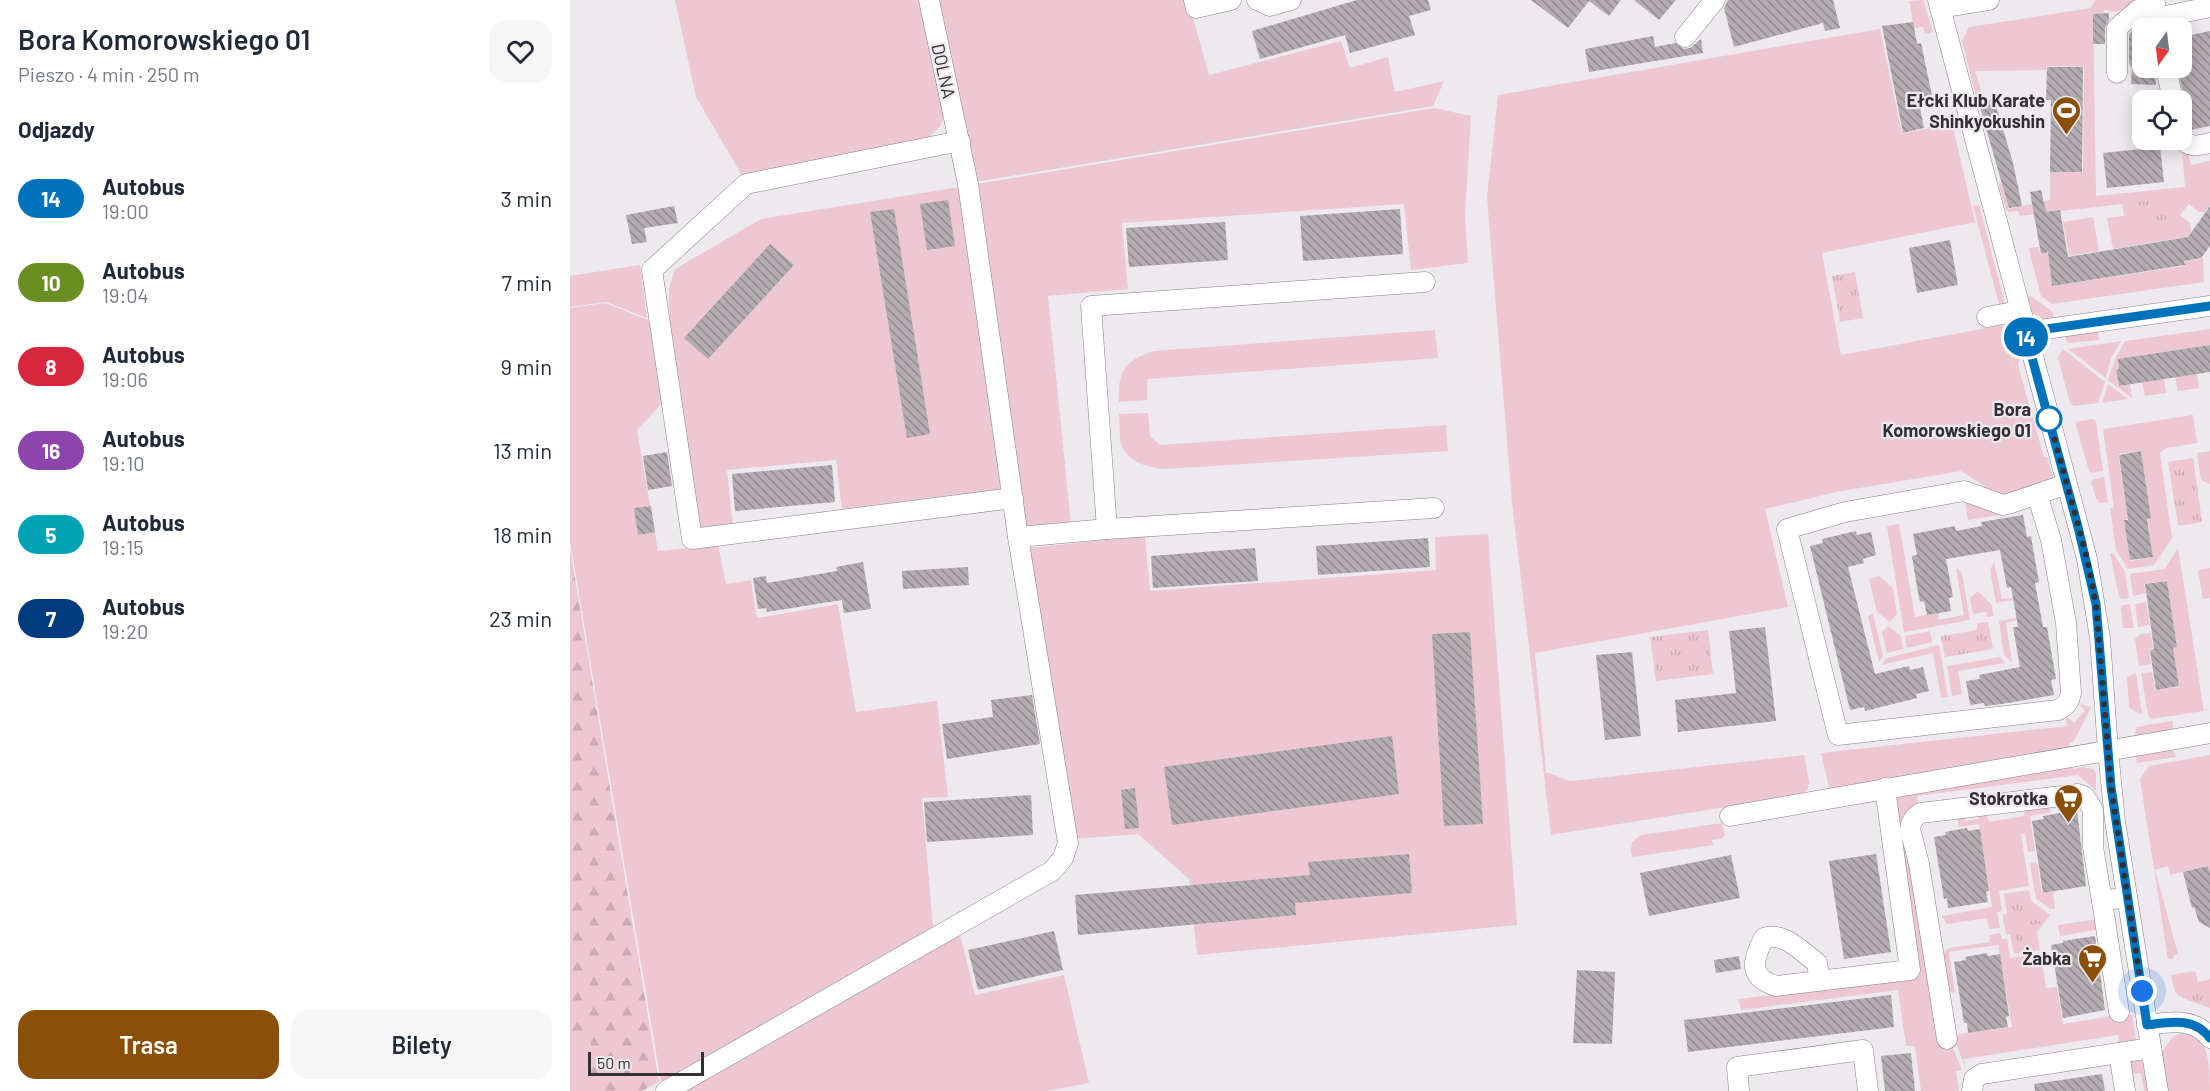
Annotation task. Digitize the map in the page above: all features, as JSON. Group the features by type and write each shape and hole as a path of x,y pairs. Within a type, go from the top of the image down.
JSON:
{"street":[{"name":"DOLNA","path":"666,1091 1052,871 1063,858 1068,843 1018,537 968,184 929,0"},
{"path":"1194,0 1196,8 1231,0"},
{"path":"1257,0 1270,6 1291,0"},
{"path":"1686,37 1714,0"},
{"path":"1989,0 1939,4 2019,311 2087,558 2100,638 2115,821 2158,1091"},
{"path":"2117,73 2117,28 2138,10 2156,12 2210,6"},
{"path":"960,141 746,184 652,270 690,527 692,539 1013,498"},
{"path":"2192,145 2210,143"},
{"path":"1107,529 1091,306 1425,282"},
{"path":"2025,332 2210,306"},
{"path":"1988,317 2019,311"},
{"path":"2037,494 2051,540 2066,623 2071,693 2064,707 2058,710 1838,735 1787,529 1845,512 1964,491 2003,505 2067,484"},
{"path":"1018,537 1434,508"},
{"path":"1730,816 2210,733"},
{"path":"1820,981 1910,970 1885,788"},
{"path":"1947,1039 1919,864 1911,829 1916,816 1921,813 2078,794 2085,797 2093,810 2093,846 2120,1012"},
{"path":"2102,901 2127,897"},
{"path":"2147,1025 2184,1022 2202,1029 2210,1038"},
{"path":"1972,1091 1974,1080 1982,1074 2151,1048"},
{"path":"1739,1091 1737,1067 1863,1050 1868,1091"},
{"path":"2119,1053 2126,1091"}],"green space":[{"path":"675,0 921,0 944,107 941,125 919,143 778,170 741,174 696,97"},
{"path":"938,0 1188,0 1209,75 1341,41 1350,68 1388,57 1395,92 1444,81 1433,106 975,182"},
{"path":"1923,0 1933,32 1925,34 1923,27 1914,28 1909,1"},
{"path":"2095,0 2141,0 2116,12 2104,10 2104,13 2093,14 2096,196 2185,187 2182,150 2188,153 2191,165 2210,161 2210,205 2205,212 2199,212 2189,204 2180,215 2190,223 2191,232 2186,239 2180,240 2179,238 2113,249 2107,218 2124,216 2122,204 2020,216 2018,211 2006,210 1999,184 2002,183 2009,209 2050,200 2050,172 2083,172 2084,67 2046,66 2046,70 1975,71 1984,100 1994,99 1978,104 1962,41 1969,27 2091,8"},
{"path":"1880,29 1902,134 1952,123 1975,222 1822,253 1841,355 2003,325 2015,371 2004,321 2010,323 2020,360 2019,369 2044,457 2047,457 2054,480 2003,498 1961,471 1836,492 1765,509 1788,607 1535,653 1546,772 1570,781 1804,755 1809,782 1807,790 1800,795 1551,835 1512,503 1487,197 1498,95"},
{"path":"1434,108 1471,116 1465,214 1468,263 1411,270 1404,204 1122,223 1128,289 1048,296 1071,525 1026,527 977,184"},
{"path":"960,187 1004,489 842,509 836,460 727,470 733,527 697,531 670,339 669,288 675,269 761,219"},
{"path":"2173,197 2176,218 2138,224 2134,203"},
{"path":"1979,205 2005,304 2000,308 1973,206"},
{"path":"2093,217 2099,251 2069,256 2063,222"},
{"path":"2039,247 2040,254 2050,252 2054,274 2051,275 2052,286 2185,266 2185,261 2203,258 2204,282 2052,304 2041,296 2029,250"},
{"path":"640,265 647,318 606,302 570,307 570,276"},
{"path":"1855,272 1863,318 1840,322 1832,276"},
{"path":"2031,296 2053,312 2054,321 2043,319 2031,312 2023,298"},
{"path":"605,303 648,320 656,342 664,401 637,430 658,551 718,545 726,584 751,580 757,618 838,604 856,712 937,701 948,797 922,798 933,927 661,1082 570,541 570,308"},
{"path":"2210,329 2210,345 2118,359 2119,369 2116,370 2118,386 2130,384 2132,398 2108,380 2115,359 2125,341"},
{"path":"1435,330 1438,358 1148,379 1147,400 1119,402 1120,382 1125,368 1129,363 1154,351"},
{"path":"2098,330 2099,340 2069,343 2066,341 2065,334"},
{"path":"2121,341 2111,358 2106,378 2068,349"},
{"path":"2063,349 2105,382 2098,403 2074,406 2070,403 2058,358"},
{"path":"2197,374 2199,388 2178,391 2175,377"},
{"path":"2164,379 2166,393 2145,396 2142,382"},
{"path":"2108,384 2128,399 2102,403"},
{"path":"1148,413 1150,436 1160,445 1446,425 1448,451 1166,469 1146,466 1134,460 1121,444 1119,414"},
{"path":"2193,415 2197,443 2166,448 2160,453 2172,538 2154,565 2128,569 2116,550 2110,508 2114,507 2103,429","holes":["2141,451 2151,518 2148,519 2153,557 2130,561 2124,520 2128,519 2118,454"]},
{"path":"2092,419 2096,421 2103,471 2092,473 2089,471 2075,422"},
{"path":"2210,451 2210,484 2201,480 2197,453"},
{"path":"2193,458 2202,522 2178,526 2168,462"},
{"path":"2104,477 2108,502 2100,503 2097,501 2091,482 2093,479"},
{"path":"1965,501 1999,515 1968,520"},
{"path":"1899,524 1915,617 1938,613 1939,620 1964,615 1957,568 1962,573 1970,620 1904,632 1887,526"},
{"path":"1488,534 1517,925 1197,955 1189,879 1138,834 1074,839 1029,548 1145,536 1150,591 1436,570 1435,537"},
{"path":"570,548 659,1082 642,1091 590,1091 591,1043 570,1032"},
{"path":"2178,548 2204,711 2151,719 2148,715 2141,673 2152,672 2155,690 2179,687 2173,648 2177,647 2167,580 2144,584 2146,593 2133,596 2130,574 2165,569"},
{"path":"2110,553 2113,553 2125,572 2129,598 2119,597"},
{"path":"1994,562 2002,599 2013,598 2013,600 1996,603 1990,570"},
{"path":"2210,568 2210,598 2203,599 2198,570"},
{"path":"1879,576 1893,588 1897,614 1890,622 1877,612 1869,579"},
{"path":"1978,591 1992,605 1993,616 1987,617 1986,612 1973,614 1970,598"},
{"path":"2146,602 2150,625 2138,627 2135,604"},
{"path":"2130,604 2134,628 2123,628 2121,608 2123,605"},
{"path":"1873,614 1883,656 1879,662 1868,616"},
{"path":"2016,618 2017,620 2006,623 2012,662 2004,655 1999,621"},
{"path":"1988,622 1993,649 1945,657 1941,636 1977,630 1977,623"},
{"path":"1888,626 1901,636 1903,649 1887,653 1882,632"},
{"path":"1708,630 1713,674 1656,681 1650,637"},
{"path":"1930,631 1932,642 1907,648 1905,636"},
{"path":"2151,633 2153,648 2149,649 2151,664 2139,666 2135,639 2141,634"},
{"path":"1939,645 1948,697 1941,698 1933,653 1881,665 1887,658"},
{"path":"2000,657 2005,663 1958,671 1962,694 1952,696 1947,666"},
{"path":"2136,673 2141,715 2129,707 2127,677"},
{"path":"2079,704 2091,707 2074,741 2069,743 2070,747 2076,745 2078,748 1830,791 1821,753 2067,726 2066,716 2074,723 2085,711"},
{"path":"2173,721 2173,730 2135,738 2136,727"},
{"path":"2168,747 2176,757 2137,763 2135,753"},
{"path":"2210,755 2210,873 2208,866 2170,875 2168,866 2155,870 2178,954 2174,955 2173,959 2168,959 2140,779 2149,766"},
{"path":"2072,765 2073,769 2084,767 2093,769 2096,773 2096,791 2078,775 1917,796 1919,808 1914,810 1951,1044 1962,1070 1956,1071 1959,1091 1921,1091 1915,1046 1906,1046 1898,990 1741,1010 1738,999 1917,977 1896,797"},
{"path":"2049,806 2051,812 2030,816 2035,851 2028,852 2025,833 2021,834 2029,886 1999,891 2002,911 1997,912 2000,928 1989,929 1987,918 1947,924 1942,916 1992,907 1979,824 1958,827 1958,816 1964,813 1965,821 1978,819 1978,811 1986,813 1989,822 2024,816 2025,809"},
{"path":"1722,823 1725,835 1722,839 1712,840 1713,845 1633,857 1631,852 1632,842 1641,835"},
{"path":"2037,862 2042,893 2053,892 2055,909 2051,909 2036,899 2030,863"},
{"path":"2029,890 2031,901 2050,915 2037,932 2040,950 2014,954 2010,934 2006,935 2003,915 2007,913 2004,894"},
{"path":"2024,891 2027,912 2040,910 2042,923 2029,925 2033,951 2019,953 2015,932 2006,933 2003,918 2013,916 2009,893"},
{"path":"2098,919 2100,929 2060,936 2058,925"},
{"path":"2000,933 2002,940 2007,938 2010,958 2041,954 2046,988 2057,987 2063,1024 2125,1014 2132,1015 2136,1039 2133,1043 2120,1047 2118,1035 1964,1059 1965,1067 1953,1035 2012,1027 1998,945 1949,952 1955,993 1946,991 1942,954 1949,948 1990,942 1989,935"},
{"path":"960,934 975,995 1064,975 1089,1083 1047,1091 681,1091"},
{"path":"2195,971 2198,982 2210,979 2210,991 2188,997 2179,996 2171,975"},
{"path":"2210,981 2210,1008 2182,998 2179,988"},
{"path":"570,1032 591,1043 590,1091 570,1091"},
{"path":"2183,1032 2192,1033 2203,1045 2209,1064 2210,1091 2166,1091 2161,1053 2172,1038"},
{"path":"2132,1059 2140,1059 2144,1063 2150,1091 2144,1091 2141,1073 2129,1074 2129,1062"}],"building":[{"path":"1357,0 1428,0 1431,10 1409,16 1415,35 1350,53 1345,35 1260,59 1252,31"},
{"path":"1531,0 1621,0 1609,16 1589,1 1568,28"},
{"path":"1634,0 1676,0 1659,20"},
{"path":"1728,0 1833,0 1840,28 1825,31 1823,23 1734,47 1724,8"},
{"path":"2109,13 2105,28 2105,44 2093,44 2093,14"},
{"path":"1913,22 1917,44 1921,43 1934,105 1920,107 1924,128 1903,133 1882,26"},
{"path":"2132,31 2132,68 2129,63 2129,34"},
{"path":"2210,31 2210,126 2192,130 2192,90 2182,90 2180,78 2192,78 2192,35"},
{"path":"1653,36 1655,47 1675,43 1684,49 1690,48 1701,39 1703,53 1589,72 1585,49"},
{"name":"Ełcki Klub Karate Shinkyokushin","path":"2047,67 2083,67 2082,172 2050,172 2051,100 2046,100"},
{"path":"2132,68 2132,78 2155,78 2156,85 2131,84"},
{"path":"1994,99 2013,163 2022,206 2009,208 1979,104"},
{"path":"2160,150 2164,182 2107,188 2103,153"},
{"path":"2041,190 2046,212 2060,210 2068,257 2188,237 2210,206 2210,246 2201,258 2184,261 2185,265 2052,286 2048,252 2041,254 2030,192"},
{"path":"948,200 955,246 927,250 920,204"},
{"path":"674,206 678,223 644,228 647,242 632,244 626,215"},
{"path":"894,209 930,434 907,438 870,212"},
{"path":"1400,209 1403,254 1303,261 1300,216"},
{"path":"1225,222 1228,260 1129,267 1126,228"},
{"path":"1950,240 1958,285 1917,293 1909,248"},
{"path":"770,244 794,265 708,359 684,338"},
{"path":"2210,345 2210,372 2119,386 2116,370 2119,369 2118,359"},
{"path":"2141,451 2151,518 2147,519 2153,557 2130,560 2124,520 2128,520 2119,455"},
{"path":"667,452 672,486 648,490 643,456"},
{"path":"832,465 835,502 735,511 732,474"},
{"path":"651,506 655,532 638,535 634,508"},
{"path":"2023,515 2027,537 2031,536 2039,582 2035,583 2043,627 2047,627 2056,679 2051,680 2054,695 2002,704 1970,705 1966,681 1980,679 1979,675 2020,667 2013,627 2018,627 2015,609 2011,587 2007,588 2000,550 1946,559 1953,597 1949,598 1951,611 1927,615 1924,601 1920,602 1917,587 1912,556 1917,555 1913,534 1955,526 1956,531 1982,526 1981,522"},
{"path":"1856,531 1857,535 1871,532 1876,555 1863,559 1864,563 1848,567 1875,674 1909,666 1910,670 1923,667 1929,691 1916,694 1917,698 1865,711 1864,707 1850,710 1810,546 1823,543 1822,539"},
{"path":"1428,538 1430,567 1318,575 1316,546"},
{"path":"1255,548 1258,581 1153,588 1151,556"},
{"path":"863,562 871,609 844,613 842,600 767,612 766,608 758,609 753,578 766,576 767,583 837,571 836,567"},
{"path":"968,567 969,585 903,589 902,571"},
{"path":"2167,581 2177,647 2173,648 2179,686 2156,690 2150,650 2154,649 2145,584"},
{"path":"1765,627 1776,721 1678,732 1675,700 1736,693 1729,631"},
{"path":"1470,632 1483,824 1444,826 1432,634"},
{"path":"1632,652 1641,736 1605,740 1596,655"},
{"path":"1032,695 1040,744 947,759 942,724 993,717 991,700"},
{"path":"1392,736 1399,794 1172,825 1164,767"},
{"path":"1135,788 1139,828 1125,829 1121,790"},
{"path":"1031,795 1033,835 927,842 924,802"},
{"path":"2077,810 2086,886 2043,893 2032,821 2044,819 2043,816"},
{"path":"1967,828 1968,831 1980,829 1989,891 1986,892 1988,902 1948,908 1947,898 1944,899 1934,837 1946,835 1945,832"},
{"path":"1409,854 1412,893 1295,903 1296,915 1078,935 1075,895 1310,875 1308,862"},
{"path":"1876,854 1891,952 1844,959 1829,861"},
{"path":"1731,855 1740,898 1649,916 1640,873"},
{"path":"2208,866 2210,928 2199,922 2194,907 2192,908 2183,872"},
{"path":"1054,931 1063,970 978,990 968,950"},
{"path":"2095,936 2105,1010 2063,1018 2051,945"},
{"path":"1987,953 1988,956 2000,954 2009,1016 2006,1017 2008,1027 1968,1033 1967,1023 1964,1023 1954,962 1966,960 1965,957"},
{"path":"1739,956 1741,969 1716,973 1714,960"},
{"path":"1577,970 1615,972 1612,1044 1573,1043"},
{"path":"1891,995 1894,1027 1688,1052 1684,1020"},
{"path":"1911,1053 1915,1091 1885,1091 1881,1056"},
{"path":"2102,1074 2105,1091 2035,1091 2034,1084"}],"bus line":[{"name":"14","path":"2210,306 2025,332 2087,558 2096,604 2115,821 2147,1025 2174,1021 2194,1024 2210,1038"}],"place":[{"name":"Ełcki Klub Karate Shinkyokushin","path":"2066,136"},
{"name":"Bora Komorowskiego 01","path":"2049,419"},
{"name":"Stokrotka","path":"2069,824"},
{"name":"Żabka","path":"2092,984"}],"route":[{"path":"2049,419 2087,558 2096,604 2115,821 2142,991"}]}
